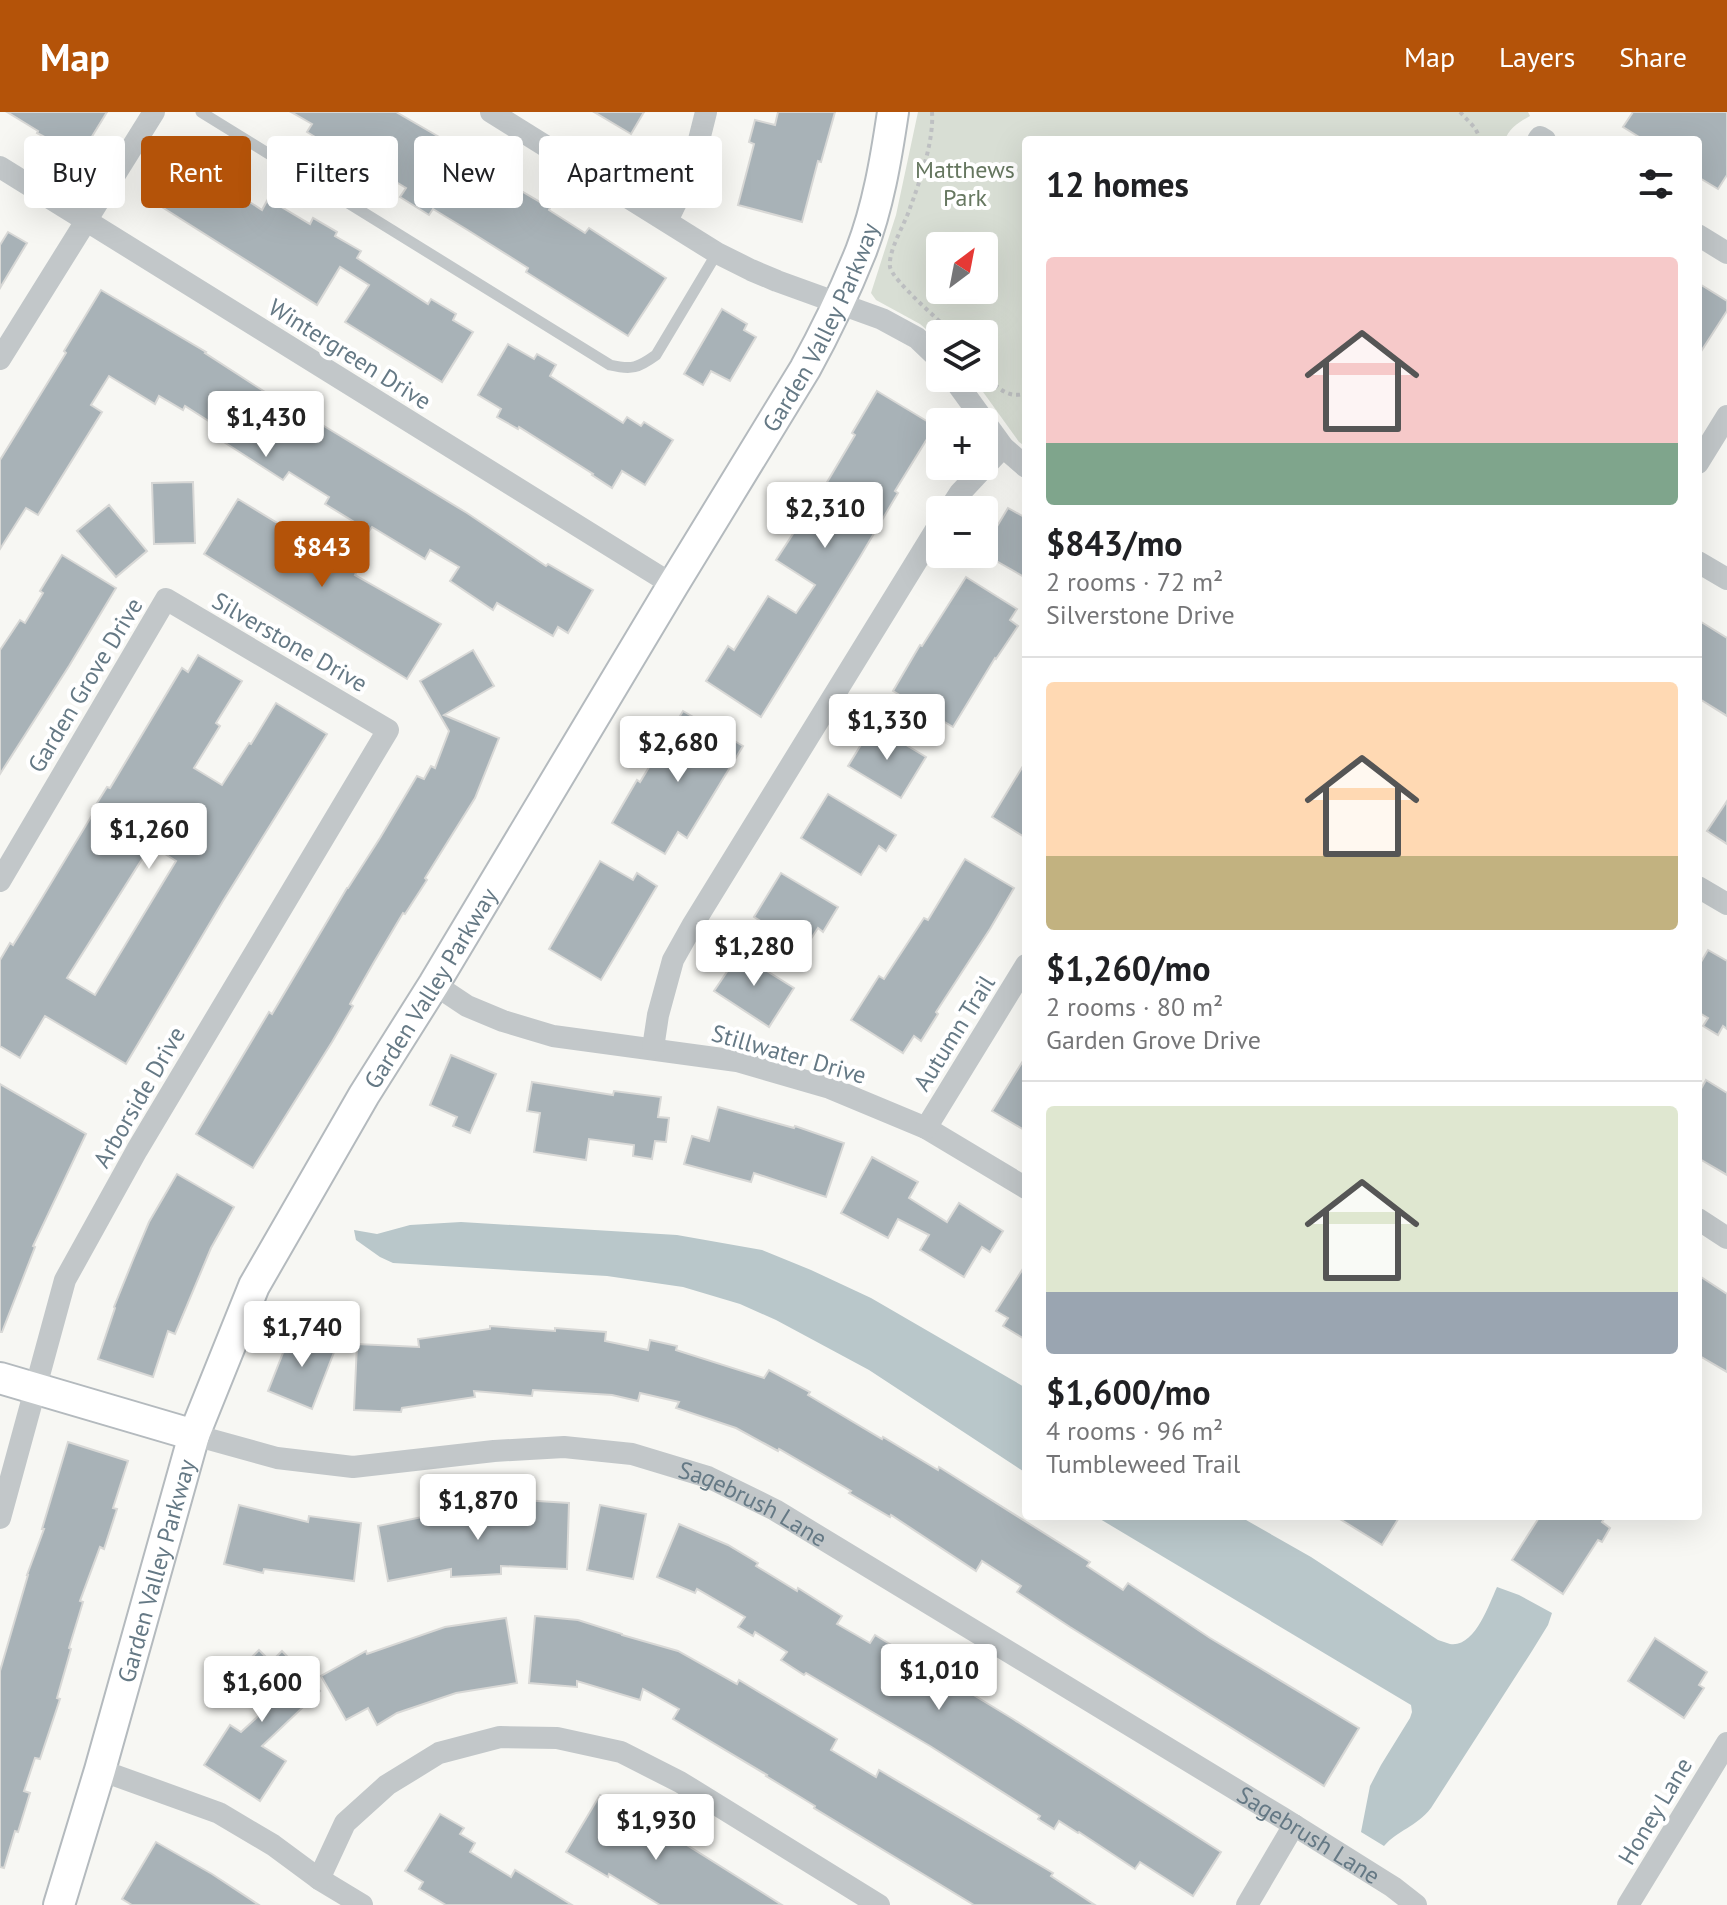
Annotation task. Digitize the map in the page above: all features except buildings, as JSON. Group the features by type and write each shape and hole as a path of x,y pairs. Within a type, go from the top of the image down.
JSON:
{"street":[{"path":"0,359 154,112"},
{"path":"491,112 717,253 764,276 882,319 917,338 926,347"},
{"path":"667,221 691,172 706,112"},
{"name":"Garden Valley Parkway","path":"59,1905 194,1435 254,1286 364,1095 805,369 861,250 885,162 893,112"},
{"name":"Wintergreen Drive","path":"0,167 673,585"},
{"path":"1702,237 1727,253"},
{"path":"963,392 1003,447 1022,464"},
{"path":"1702,457 1727,416"},
{"path":"958,496 1003,447"},
{"path":"653,1048 658,1015 673,960 926,546"},
{"path":"1702,564 1727,579"},
{"name":"Silverstone Drive","path":"166,599 388,730"},
{"name":"Garden Grove Drive","path":"0,881 166,599"},
{"name":"Arborside Drive","path":"0,1518 65,1280 137,1150 388,730"},
{"path":"1702,889 1727,904"},
{"name":"Autumn Trail","path":"926,1128 1022,972"},
{"name":"Stillwater Drive","path":"434,984 467,1006 553,1036 737,1061 830,1088 926,1128 1022,1186"},
{"path":"1702,1222 1727,1238"},
{"name":"Sagebrush Lane","path":"0,1378 277,1458 353,1467 494,1451 564,1447 632,1454 708,1477 775,1510 1294,1825 1393,1887 1416,1905"},
{"path":"319,1879 345,1823 387,1785 439,1753 500,1737 557,1738 621,1752 680,1782 879,1905"},
{"name":"Honey Lane","path":"1628,1905 1727,1743"},
{"path":"100,1770 219,1813 362,1905"},
{"path":"1247,1905 1294,1825"}],"lane":[{"path":"201,112 610,365 628,369 642,365 656,355 717,253"}],"path":[{"path":"932,112 931,134 922,173 891,254 890,268 900,284 938,320"},
{"path":"1460,112 1479,136"},
{"path":"998,387 1004,393 1022,395"}],"green space":[{"name":"Matthews Park","path":"918,112 1528,112 1530,116 1518,123 1507,136 1022,136 1022,444 983,392 998,392 998,320 926,320 926,329 876,300 871,293 896,215"}],"shaded area":[{"path":"461,1222 677,1235 762,1250 871,1298 1022,1386 1022,1470 869,1370 740,1304 683,1287 607,1276 393,1263 356,1240 354,1230 377,1234 410,1225"},
{"path":"1102,1520 1246,1520 1311,1557 1438,1640 1450,1644 1467,1639 1474,1632 1497,1587 1552,1613 1532,1651 1431,1808 1384,1846 1361,1832 1370,1786 1410,1718 1411,1705"}]}
